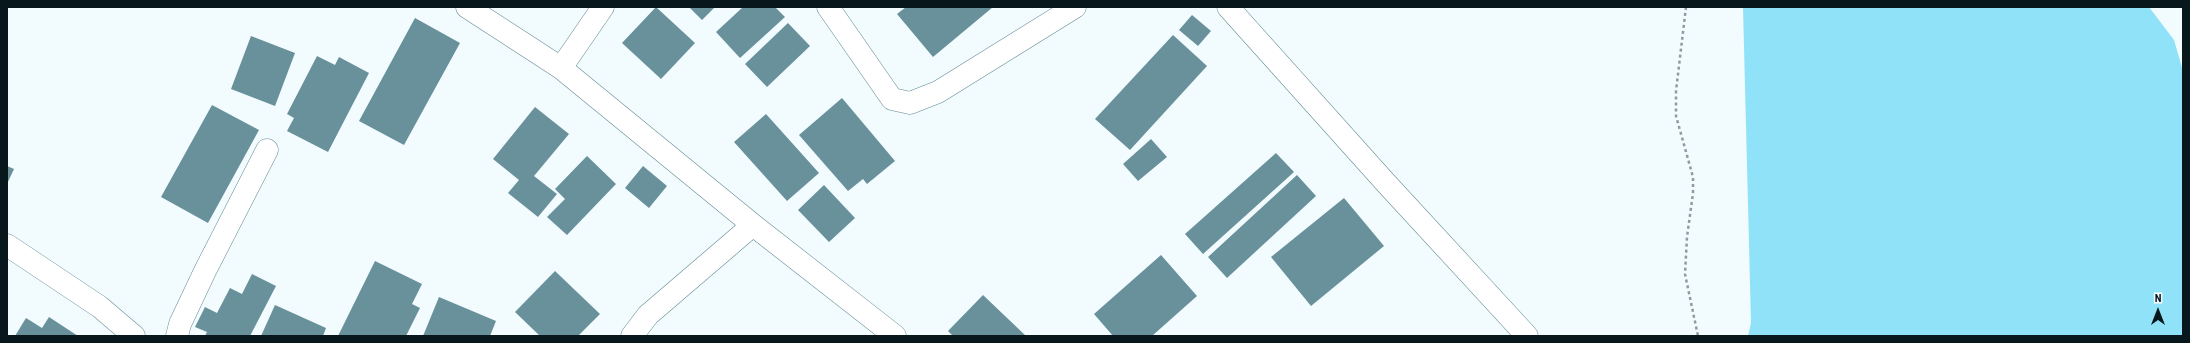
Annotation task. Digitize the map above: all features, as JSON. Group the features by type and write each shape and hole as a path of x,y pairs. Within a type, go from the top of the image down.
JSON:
{"street":[{"path":"467,7 561,68 753,225 895,336"},
{"path":"561,68 603,7"},
{"path":"828,7 892,99 910,103 938,92 1075,7"},
{"path":"1228,7 1384,182 1527,336"},
{"path":"177,336 180,324 205,271 266,150"},
{"path":"632,336 648,315 753,225"},
{"path":"7,245 100,307 134,336"}],"path":[{"path":"1686,7 1676,91 1676,116 1693,177 1693,193 1687,237 1685,274 1698,336"}],"shaded area":[{"path":"1743,7 2149,7 2174,40 2183,71 2183,336 1748,336 1751,323"}],"building":[{"path":"656,7 695,43 661,79 622,43"},
{"path":"689,7 715,7 702,20"},
{"path":"743,7 775,7 785,17 740,58 716,32"},
{"path":"906,7 993,7 933,57 897,14"},
{"path":"1192,15 1211,31 1198,46 1179,30"},
{"path":"415,18 460,43 404,145 359,121"},
{"path":"788,23 810,46 767,87 745,64"},
{"path":"1173,35 1207,66 1130,150 1095,119"},
{"path":"251,36 295,53 275,106 231,89"},
{"path":"317,56 335,65 339,57 369,73 328,152 287,131 294,118 287,114"},
{"path":"842,98 895,161 867,184 863,179 848,191 799,135"},
{"path":"212,105 259,130 208,223 161,197"},
{"path":"535,107 569,134 534,176 557,194 538,217 508,193 519,180 493,159"},
{"path":"766,114 819,173 787,201 734,142"},
{"path":"1151,139 1167,157 1138,181 1123,164"},
{"path":"1276,153 1294,172 1203,254 1185,234"},
{"path":"587,156 616,184 567,235 547,217 565,199 555,189"},
{"path":"7,166 14,169 7,184"},
{"path":"643,166 667,186 649,208 625,188"},
{"path":"1297,175 1316,196 1227,278 1208,257"},
{"path":"824,185 855,218 829,242 798,210"},
{"path":"1344,198 1384,246 1311,306 1271,257"},
{"path":"1161,255 1197,296 1152,336 1113,336 1094,314"},
{"path":"375,261 422,284 412,304 420,308 406,336 338,336"},
{"path":"555,271 600,314 578,336 540,336 515,312"},
{"path":"252,274 276,286 250,336 205,336 207,332 195,327 205,307 217,313 230,288 242,294"},
{"path":"983,295 1026,336 953,336 948,331"},
{"path":"439,297 496,321 490,336 423,336"},
{"path":"275,305 326,328 323,336 261,336"},
{"path":"49,317 78,336 15,336 26,318 42,328"}]}
